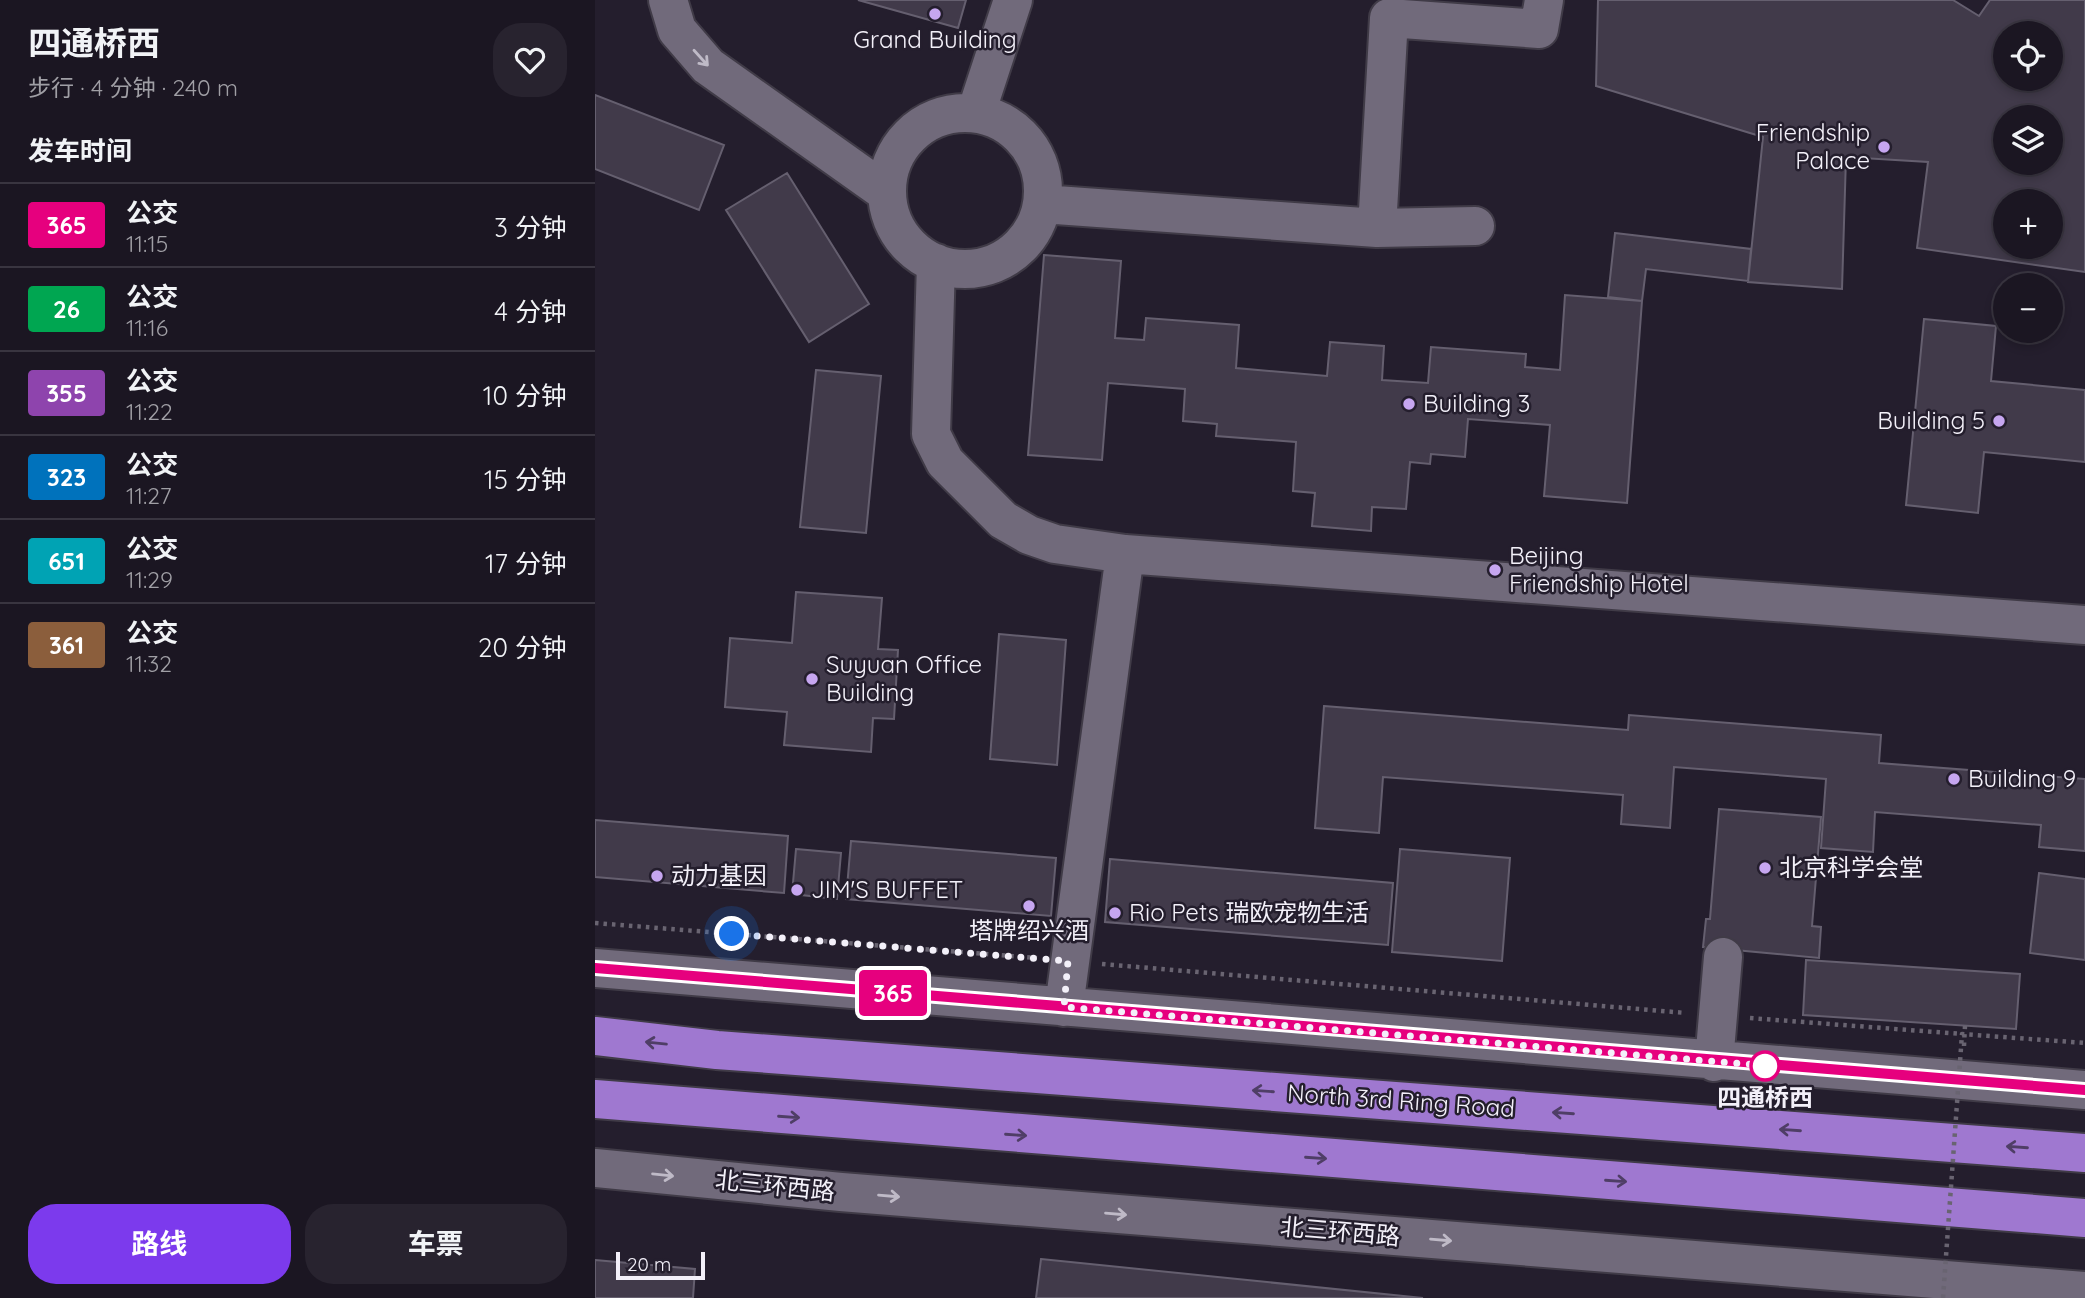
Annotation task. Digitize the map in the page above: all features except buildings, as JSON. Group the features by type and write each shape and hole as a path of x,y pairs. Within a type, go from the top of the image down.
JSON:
{"highway":[{"name":"North 3rd Ring Road","path":"595,1036 717,1050 2085,1153"},
{"path":"595,1099 2085,1218"}],"street":[{"path":"668,0 677,30 708,66 887,193"},
{"path":"976,113 1013,0"},
{"path":"1377,228 1389,18 1539,29 1544,0"},
{"path":"976,113 1009,127 1033,153 1043,186 1042,204 1028,236 1003,259 970,268 936,263 920,254 896,228 887,193 893,160 912,132 942,116 976,113"},
{"path":"1042,204 1377,228 1475,226"},
{"path":"936,263 931,434 945,462 971,491 1003,520 1030,536 1055,544 1125,554 2085,625"},
{"path":"1064,1007 1068,961 1125,554"},
{"path":"1713,1062 1720,1015 1723,957"},
{"path":"595,968 1713,1062 2085,1090"},
{"name":"北三环西路","path":"595,1168 841,1192 2085,1291"}],"path":[{"path":"595,923 2085,1043"},
{"path":"1943,1298 1962,1034"}],"bus line":[{"name":"365","path":"595,968 2085,1090"}],"place":[{"name":"Grand Building","path":"935,14"},
{"name":"Friendship Palace","path":"1884,147"},
{"name":"Building 3","path":"1409,404"},
{"name":"Building 5","path":"1999,421"},
{"name":"Beijing Friendship Hotel","path":"1495,570"},
{"name":"Suyuan Office Building","path":"812,679"},
{"name":"Building 9","path":"1954,779"},
{"name":"北京科学会堂","path":"1765,868"},
{"name":"动力基因","path":"657,876"},
{"name":"JIM'S BUFFET","path":"797,890"},
{"name":"塔牌绍兴酒","path":"1029,906"},
{"name":"Rio Pets 瑞欧宠物生活","path":"1115,913"},
{"name":"四通桥西","path":"1765,1066"}],"route":[{"path":"732,934 1068,961 1064,1007 1769,1066 1765,1066"}]}
